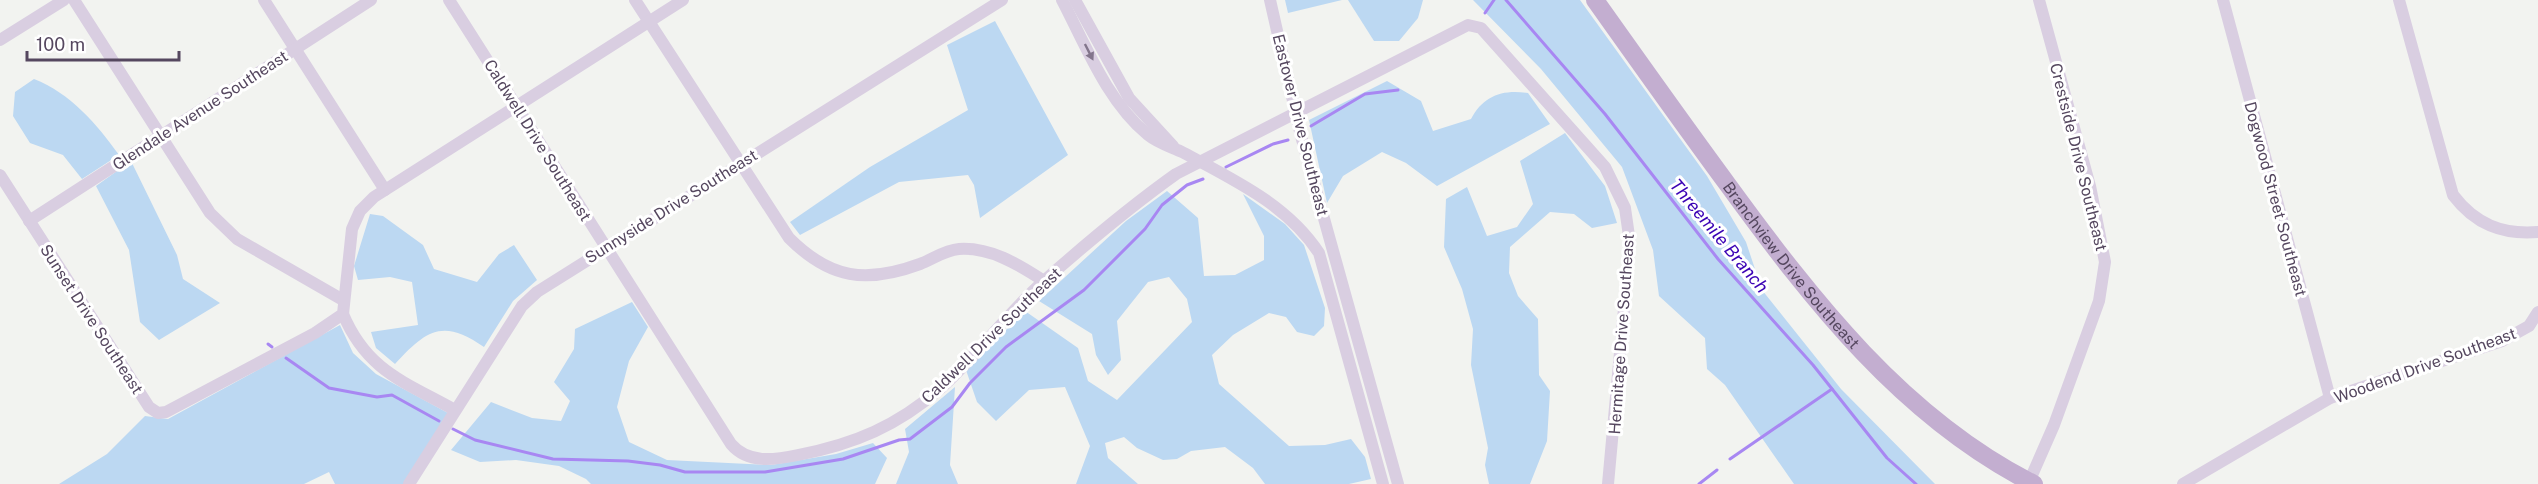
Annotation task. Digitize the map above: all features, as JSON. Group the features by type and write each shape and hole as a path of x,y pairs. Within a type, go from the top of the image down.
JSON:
{"main road":[{"name":"Branchview Drive Southeast","path":"1595,0 1780,257 1837,326 1898,389 1955,434 2031,483"}],"street":[{"path":"0,40 64,0"},
{"path":"74,0 210,213 228,231 260,253 343,300"},
{"path":"264,0 385,190"},
{"name":"Glendale Avenue Southeast","path":"30,221 371,0"},
{"name":"Caldwell Drive Southeast","path":"449,0 731,444 742,455 760,459 788,457 839,447 881,429 942,387 1044,281 1148,194 1200,162 1468,25 1474,24"},
{"path":"635,0 789,238 815,262 837,271 863,276 884,274 921,263 948,251 977,249 999,256 1044,281"},
{"path":"455,410 375,364 338,318 343,300 355,219 374,197 683,0"},
{"name":"Sunnyside Drive Southeast","path":"409,484 522,306 556,277 1002,0"},
{"path":"1062,0 1109,90 1128,114 1160,143 1200,162 1288,215 1307,234 1319,253 1383,484"},
{"path":"1075,0 1130,98 1176,149"},
{"name":"Eastover Drive Southeast","path":"1270,0 1296,114 1398,484"},
{"name":"Crestside Drive Southeast","path":"2031,483 2099,301 2105,262 2090,186 2039,0"},
{"name":"Dogwood Street Southeast","path":"2223,0 2330,398"},
{"path":"2399,0 2453,195 2468,212 2484,224 2504,231 2538,232"},
{"name":"Hermitage Drive Southeast","path":"1474,24 1481,28 1605,167 1625,208 1630,243 1608,484"},
{"name":"Sunset Drive Southeast","path":"0,175 149,407 158,413 181,406 338,318"},
{"name":"Woodend Drive Southeast","path":"2183,484 2330,398 2502,341 2529,326 2538,312"}],"shaded area":[{"path":"1285,0 1342,0 1288,13"},
{"path":"1348,0 1423,0 1418,18 1399,41 1374,41"},
{"path":"1473,0 1580,0 1707,176 1746,242 1762,290 1841,389 1935,484 1794,484 1725,385 1707,369 1705,338 1659,296 1653,250 1622,167 1541,69"},
{"path":"995,21 1068,155 980,218 974,185 968,175 899,182 800,235 790,222 870,167 968,110 947,45"},
{"path":"34,79 71,101 102,132 119,155 82,179 63,155 30,143 13,116 15,92"},
{"path":"1387,81 1421,101 1433,131 1471,119 1487,100 1510,92 1528,93 1550,124 1437,186 1406,163 1382,152 1343,176 1327,203 1309,120"},
{"path":"1565,133 1605,186 1617,223 1592,228 1574,214 1550,212 1510,247 1509,273 1518,296 1538,319 1539,375 1550,391 1547,441 1530,484 1489,484 1485,465 1488,448 1471,365 1473,329 1462,289 1444,247 1446,199 1467,187 1487,236 1517,227 1533,204 1520,161"},
{"path":"131,161 177,255 183,279 220,303 159,340 140,322 129,250 96,186"},
{"path":"1167,191 1198,218 1204,276 1235,275 1264,260 1264,236 1243,194 1285,224 1304,245 1325,308 1324,326 1314,336 1297,332 1286,317 1269,313 1233,335 1212,355 1219,384 1289,446 1325,445 1351,439 1365,457 1371,479 1349,484 1265,484 1253,468 1225,447 1191,451 1177,459 1163,460 1137,448 1124,437 1105,443 1108,458 1138,484 1076,484 1090,446 1065,387 1029,390 996,421 977,402 966,370 1025,311 1078,348 1088,381 1117,400 1192,322 1187,299 1169,277 1148,282 1117,321 1121,360 1108,375 1096,355 1092,334 1039,301 1126,221"},
{"path":"370,214 383,216 423,245 434,269 477,282 499,254 514,245 537,280 513,301 484,347 457,333 436,332 416,343 395,364 376,348 371,332 418,325 412,282 390,277 358,280 354,266"},
{"path":"632,302 648,327 629,361 617,407 629,442 667,460 771,465 836,454 873,443 887,458 875,484 591,484 586,479 559,466 516,460 480,462 451,450 491,402 532,418 561,421 570,401 554,382 574,349 575,329"},
{"path":"340,325 353,353 376,374 448,413 404,484 335,484 329,472 304,484 59,484 107,454 145,416 168,419"},
{"path":"955,387 950,465 958,484 896,484 909,452 905,429"}],"waterway":[{"path":"1485,13 1494,0"},
{"name":"Threemile Branch","path":"1506,0 1605,114 1718,259 1813,365 1887,458 1916,484"},
{"path":"1311,126 1365,94 1398,90"},
{"path":"1226,167 1273,144 1288,140"},
{"path":"453,429 475,440 553,459 628,461 660,465 685,472 765,472 843,459 899,440 910,439 952,407 970,383 1006,347 1084,290 1145,229 1162,205 1187,185 1203,179"},
{"path":"268,344 272,347"},
{"path":"286,358 329,388 377,397 392,395 439,421"},
{"path":"1730,459 1832,389"},
{"path":"1699,484 1717,470"}]}
